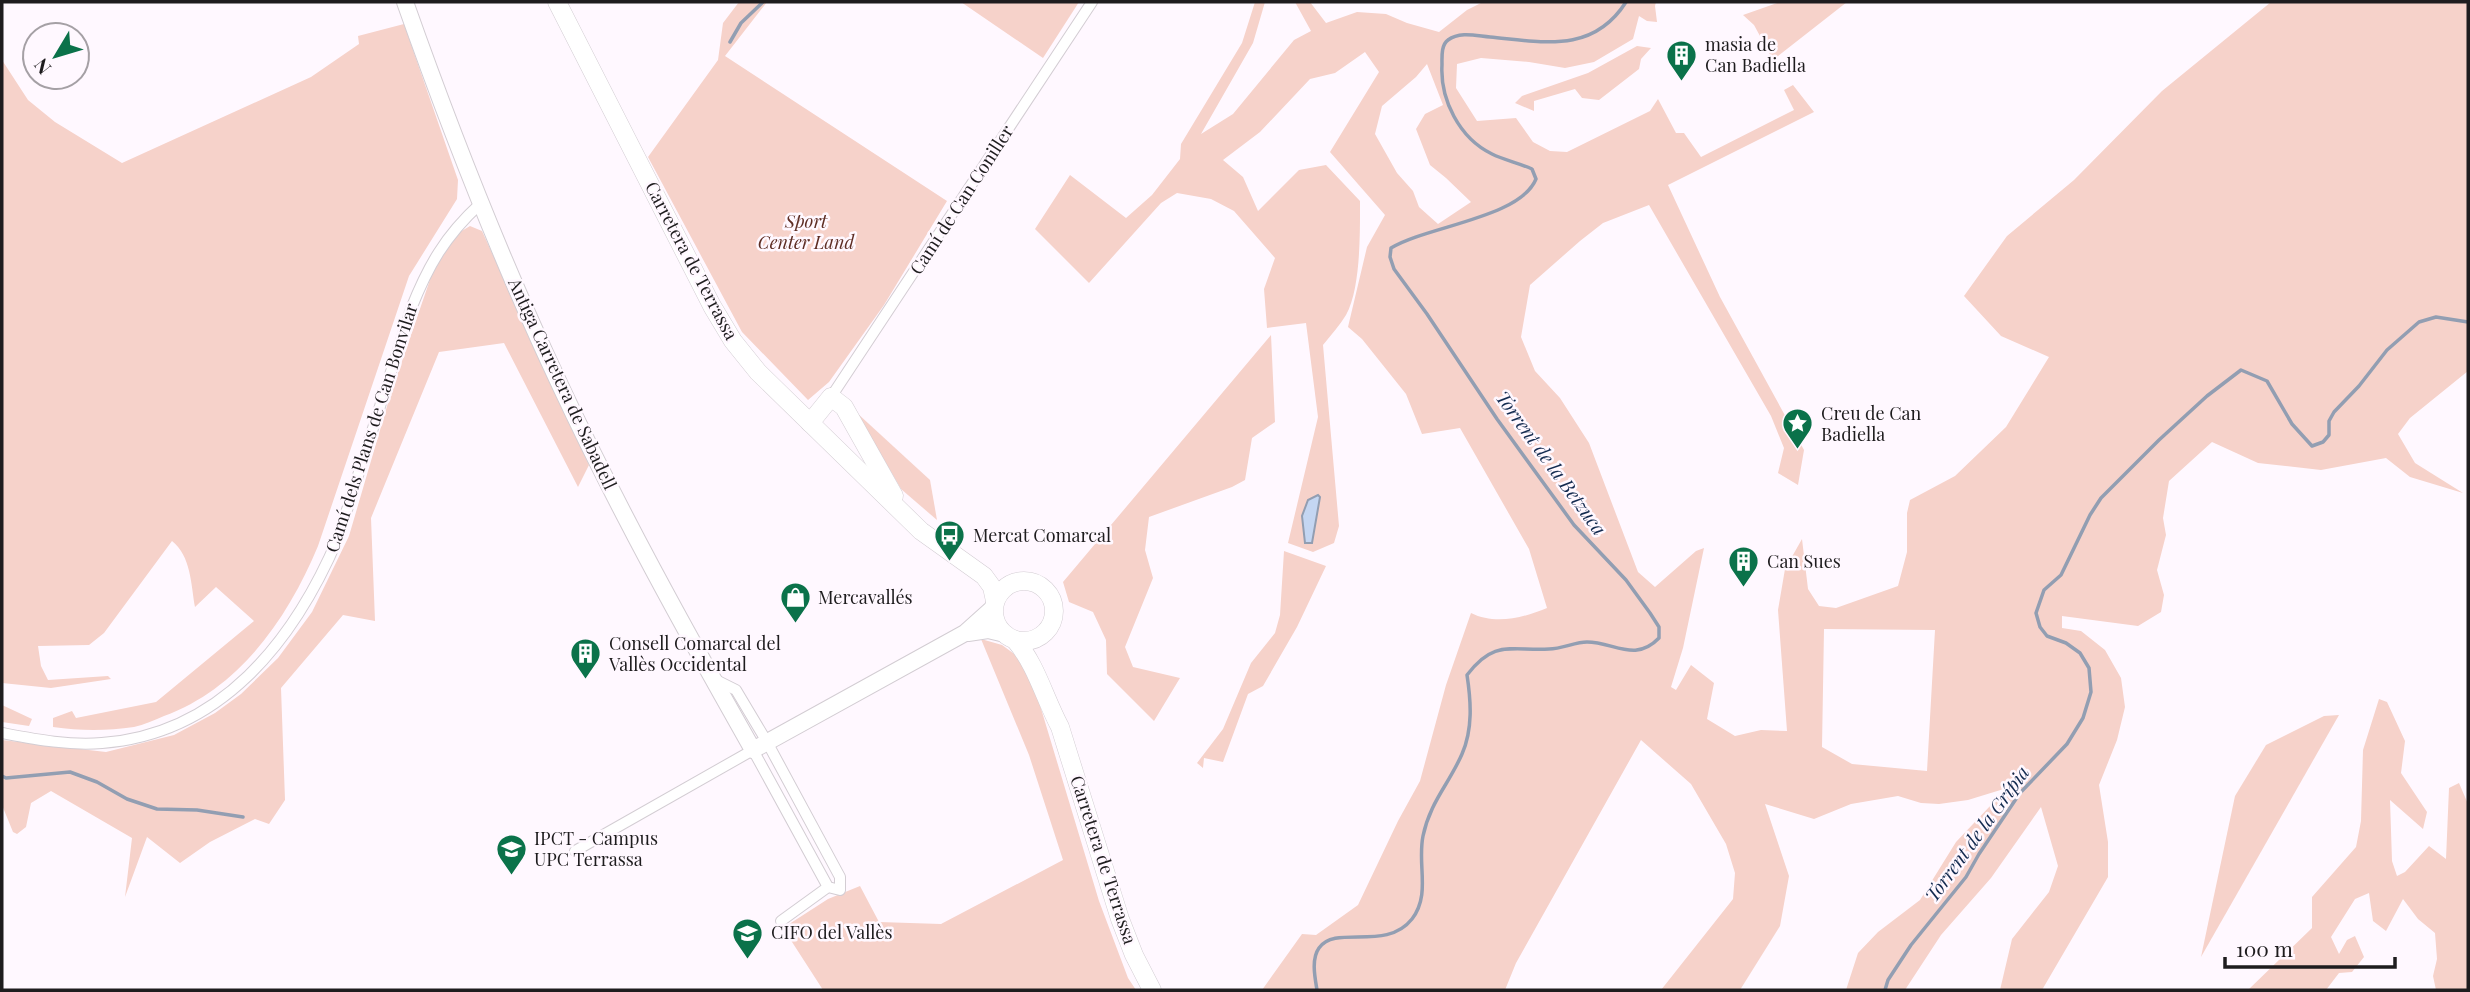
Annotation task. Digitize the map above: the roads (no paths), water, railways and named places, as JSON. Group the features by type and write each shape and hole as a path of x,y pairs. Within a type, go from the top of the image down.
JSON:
{"main road":[{"name":"Carretera de Terrassa","path":"558,2 722,323 758,372 875,484 891,503 921,531 984,576 992,587 995,604"},
{"path":"810,423 831,397 848,412 894,496"},
{"name":"Carretera de Terrassa","path":"875,484 974,558 1019,581"},
{"path":"1019,581 1039,584 1052,598 1054,615 1047,631 1033,640 1010,637 995,619 995,604 1006,587 1019,581"},
{"name":"Carretera de Terrassa","path":"1047,631 1041,653 1060,709 1060,727"},
{"name":"Carretera de Terrassa","path":"1010,637 1035,667 1060,727 1120,919 1152,990"}],"street":[{"name":"Camí de Can Coniller","path":"831,397 1092,2"},
{"name":"Antiga Carretera de Sabadell","path":"407,8 480,205 596,459 712,677 760,746"},
{"name":"Camí dels Plans de Can Bonvilar","path":"2,733 40,740 101,744 152,734 175,725 221,699 267,657 288,632 313,592 338,538 424,276 447,238 480,205"},
{"path":"575,851 965,633 995,604"},
{"path":"965,633 988,630 1010,637"},
{"path":"760,746 840,877 840,890 828,887 781,921"},
{"path":"760,746 828,887"}],"water":[{"path":"1318,495 1320,497 1312,543 1305,543 1302,516 1308,500"}],"waterway":[{"path":"730,42 741,23 763,2"},
{"name":"Torrent de la Betzuca","path":"1317,990 1315,958 1319,948 1327,941 1389,934 1401,929 1418,909 1422,889 1423,836 1430,813 1466,744 1470,715 1467,675 1477,664 1486,656 1504,649 1554,649 1587,642 1633,650 1650,645 1659,638 1659,627 1650,613 1626,580 1574,525 1394,269 1390,257 1391,248 1407,240 1471,220 1512,203 1527,192 1536,179 1532,169 1492,154 1480,147 1461,128 1444,91 1442,55 1446,42 1463,35 1529,41 1566,41 1598,30 1613,19 1626,2"},
{"name":"Torrent de la Grípia","path":"1885,990 1888,980 1911,945 1966,877 2020,793 2067,744 2083,718 2091,692 2089,668 2080,653 2066,643 2047,636 2040,627 2036,613 2044,590 2061,575 2101,498 2207,396 2241,370 2267,381 2292,424 2312,446 2323,442 2329,435 2329,421 2334,412 2359,386 2387,350 2419,322 2436,317 2468,322"},
{"path":"2,776 6,778 70,772 97,782 127,799 157,809 197,810 243,817"}],"place":[{"name":"masia de Can Badiella","path":"1682,82"},
{"name":"Creu de Can Badiella","path":"1798,451"},
{"name":"Mercat Comarcal","path":"950,563"},
{"name":"Can Sues","path":"1744,589"},
{"name":"Mercavallés","path":"795,625"},
{"name":"Consell Comarcal del Vallès Occidental","path":"586,681"},
{"name":"IPCT - Campus UPC Terrassa","path":"511,876"},
{"name":"CIFO del Vallès","path":"748,960"}],"park label":[{"name":"Sport Center Land","path":"806,232"}]}
